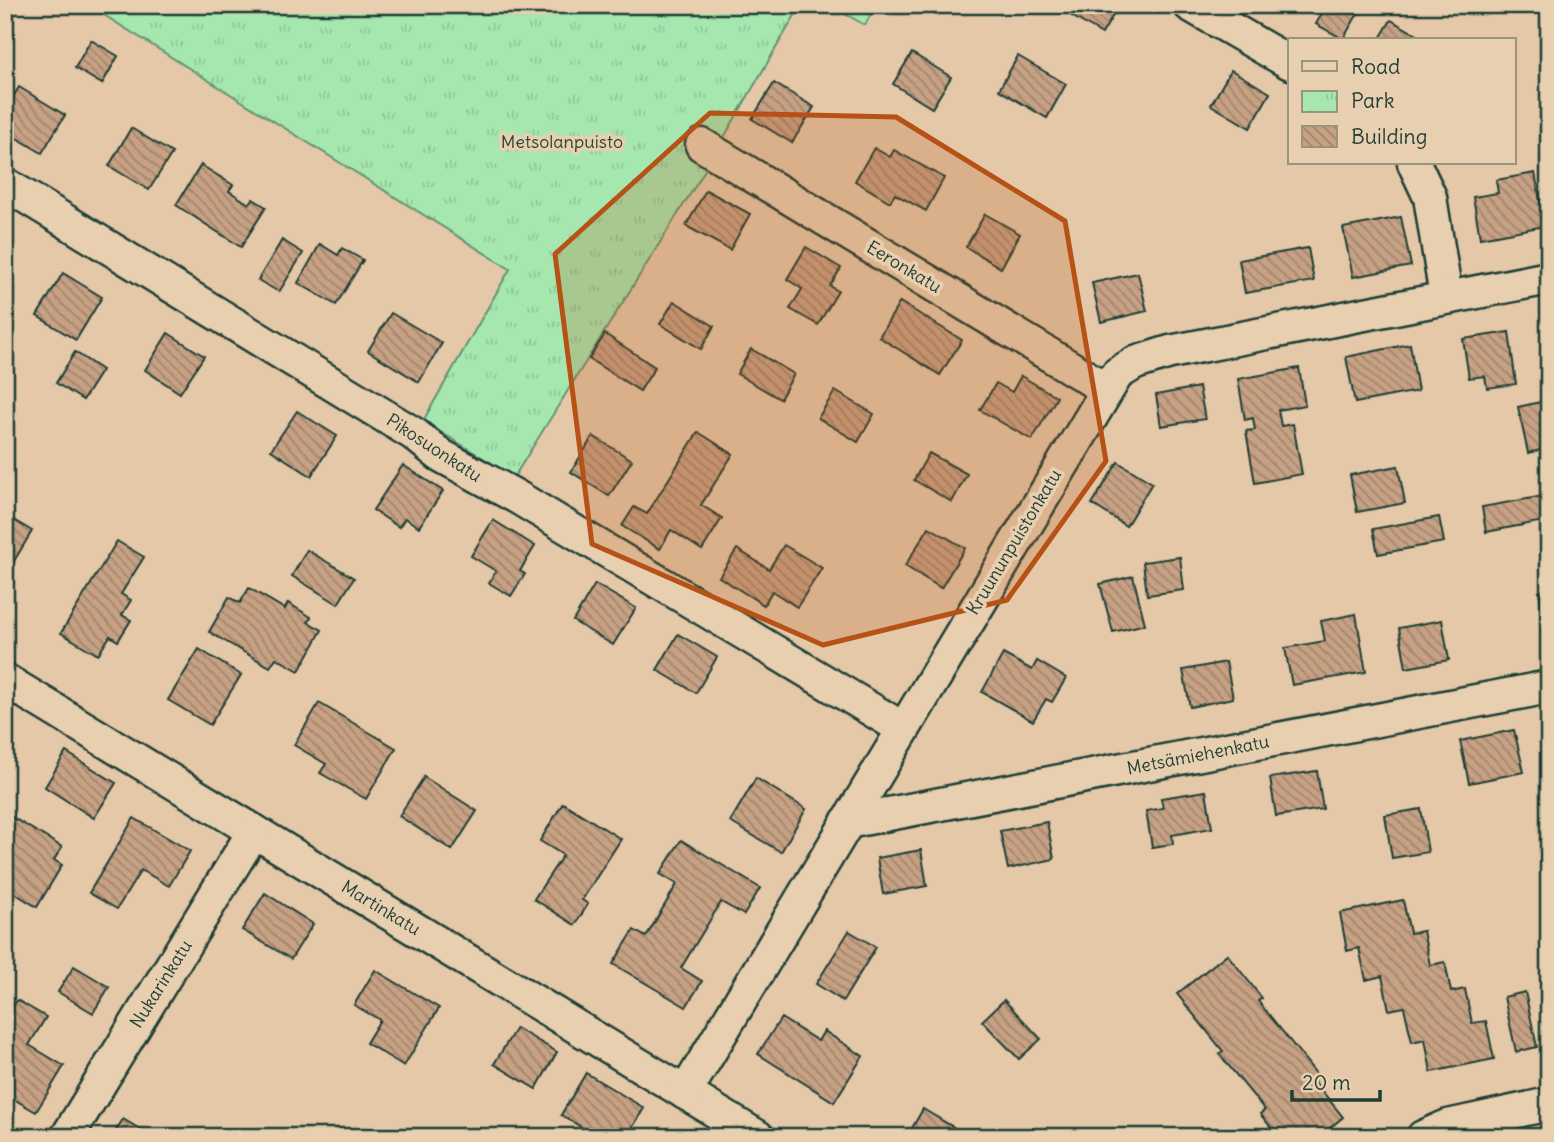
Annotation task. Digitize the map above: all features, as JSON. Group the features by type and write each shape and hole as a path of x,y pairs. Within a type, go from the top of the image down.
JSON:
{"street":[{"path":"1190,5 1288,62"},
{"name":"Eeronkatu","path":"702,145 1106,389"},
{"path":"1414,164 1430,197 1446,297"},
{"name":"Pikosuonkatu","path":"5,184 414,434 440,455 517,497 902,728"},
{"name":"Kruununpuistonkatu","path":"685,1093 1117,374 1135,363 1170,352 1549,278"},
{"name":"Martinkatu","path":"5,680 758,1137"},
{"name":"Metsämiehenkatu","path":"847,822 1549,687"},
{"name":"Nukarinkatu","path":"67,1137 254,831"},
{"path":"1423,1137 1448,1126 1548,1107"}],"highlighted area":[{"path":"710,113 896,117 1065,221 1106,461 1007,600 823,645 592,544 555,254"}],"green space":[{"name":"Metsolanpuisto","path":"88,5 801,5 702,175 514,477 423,421 510,269"},
{"path":"829,5 876,5 865,25"}],"building":[{"path":"1073,5 1119,5 1102,34 1068,14"},
{"path":"1327,5 1363,5 1344,38 1316,24"},
{"path":"1391,20 1422,38 1380,38"},
{"path":"91,40 118,56 102,84 75,68"},
{"path":"912,53 951,77 932,108 893,84"},
{"path":"1018,56 1066,84 1047,118 999,90"},
{"path":"1231,70 1270,93 1250,128 1211,105"},
{"path":"774,83 814,107 792,143 752,119"},
{"path":"19,87 65,115 42,153 5,131 5,110"},
{"path":"131,128 172,153 149,190 109,166"},
{"path":"874,148 890,157 894,150 944,178 926,211 895,194 890,202 855,181"},
{"path":"201,165 233,185 229,191 249,204 253,199 266,207 241,247 176,205"},
{"path":"1535,173 1545,226 1480,238 1473,197 1498,193 1496,180"},
{"path":"706,190 750,214 730,250 686,226"},
{"path":"985,214 1020,234 1001,268 966,247"},
{"path":"1401,217 1411,266 1353,277 1343,228"},
{"path":"282,240 303,253 279,292 258,280"},
{"path":"320,244 338,255 342,248 363,260 336,305 298,283"},
{"path":"806,247 841,268 830,286 838,291 818,325 790,309 802,289 787,279"},
{"path":"1308,248 1314,281 1245,293 1239,260"},
{"path":"63,273 102,297 76,340 37,316"},
{"path":"1138,273 1147,311 1101,322 1092,283"},
{"path":"674,301 714,326 701,349 660,324"},
{"path":"900,302 962,340 940,375 879,337"},
{"path":"391,313 442,343 419,382 368,351"},
{"path":"1509,332 1516,384 1487,388 1485,376 1469,378 1463,339"},
{"path":"168,333 204,356 180,393 145,370"},
{"path":"605,334 655,367 640,391 589,359"},
{"path":"1410,344 1418,391 1355,403 1346,357"},
{"path":"751,349 794,374 780,399 737,374"},
{"path":"75,352 102,370 83,400 56,383"},
{"path":"1299,368 1305,405 1278,410 1281,426 1293,424 1302,474 1255,483 1246,431 1255,430 1253,418 1245,420 1238,379"},
{"path":"1021,376 1057,397 1032,440 980,410 996,383 1012,392"},
{"path":"1199,387 1205,419 1161,426 1156,395"},
{"path":"835,391 874,414 858,442 818,418"},
{"path":"1549,400 1549,448 1528,453 1518,407"},
{"path":"297,411 337,436 311,476 271,450"},
{"path":"698,432 733,454 701,505 722,518 702,550 671,530 660,549 622,526 634,507 647,514"},
{"path":"593,436 632,460 609,496 571,472"},
{"path":"929,453 967,474 952,502 914,480"},
{"path":"1118,462 1152,483 1126,526 1092,504"},
{"path":"403,465 443,491 419,527 405,518 399,527 373,510"},
{"path":"1398,466 1405,503 1357,512 1350,475"},
{"path":"1549,495 1549,520 1486,532 1482,507"},
{"path":"5,515 32,531 5,576"},
{"path":"1439,517 1444,542 1378,554 1373,529"},
{"path":"493,520 535,546 520,571 525,574 511,596 489,583 496,571 471,556"},
{"path":"929,527 965,548 941,588 905,566"},
{"path":"117,541 144,557 121,594 131,600 122,615 131,620 118,641 110,636 98,655 61,633"},
{"path":"784,545 822,568 797,607 772,591 764,605 719,577 737,549 769,569"},
{"path":"307,550 354,578 338,604 292,576"},
{"path":"1180,557 1184,590 1147,595 1143,562"},
{"path":"1133,576 1145,624 1113,632 1100,584"},
{"path":"595,584 636,608 613,645 573,621"},
{"path":"249,588 285,609 288,603 311,617 308,622 322,630 299,671 276,658 270,667 209,632 229,597 240,603"},
{"path":"1549,590 1549,641 1548,641 1539,592"},
{"path":"1356,614 1366,672 1292,685 1285,648 1325,641 1321,621"},
{"path":"1442,620 1449,660 1406,668 1399,628"},
{"path":"678,634 717,657 696,693 657,670"},
{"path":"199,649 241,675 210,725 168,700"},
{"path":"1003,654 1032,670 1037,661 1066,678 1052,702 1046,699 1033,721 982,692"},
{"path":"1226,662 1233,698 1190,707 1183,670"},
{"path":"319,703 396,748 366,799 320,773 326,764 294,745"},
{"path":"1514,730 1524,772 1469,783 1460,741"},
{"path":"66,752 116,783 94,818 45,787"},
{"path":"1317,771 1323,809 1276,816 1270,778"},
{"path":"424,777 477,811 452,850 399,816"},
{"path":"756,778 806,809 781,852 730,822"},
{"path":"1206,791 1212,828 1172,835 1173,844 1152,847 1146,811 1163,808 1161,798"},
{"path":"563,803 621,839 582,900 588,904 575,925 534,899 563,855 540,841"},
{"path":"1421,809 1428,852 1392,858 1385,815"},
{"path":"12,817 62,847 54,860 62,865 37,907 5,887 5,827"},
{"path":"134,818 190,851 169,886 141,870 117,909 89,893"},
{"path":"1047,822 1054,859 1008,869 1000,831"},
{"path":"681,840 760,888 744,915 721,902 681,968 702,981 686,1007 613,964 634,930 646,937 677,884 660,874"},
{"path":"921,850 927,886 883,894 877,858"},
{"path":"265,893 313,924 291,959 242,930"},
{"path":"1403,900 1410,933 1423,931 1430,965 1445,962 1451,992 1465,989 1472,1023 1486,1021 1494,1059 1431,1072 1425,1039 1412,1042 1404,1007 1389,1010 1382,976 1366,980 1359,948 1347,951 1340,913"},
{"path":"849,931 876,947 843,1001 816,984"},
{"path":"1227,954 1262,998 1258,1001 1318,1076 1313,1080 1343,1117 1319,1137 1279,1137 1260,1114 1265,1110 1219,1054 1223,1051 1177,994"},
{"path":"74,966 109,987 93,1013 58,992"},
{"path":"375,970 439,1008 404,1066 366,1043 380,1020 354,1005"},
{"path":"1525,992 1537,1047 1516,1052 1504,997"},
{"path":"17,1000 46,1017 29,1045 64,1066 36,1112 5,1094 5,1019"},
{"path":"1004,1000 1041,1039 1019,1059 982,1021"},
{"path":"781,1018 818,1041 824,1031 863,1056 834,1102 758,1054"},
{"path":"516,1028 557,1052 536,1089 494,1064"},
{"path":"586,1073 644,1108 627,1137 598,1137 561,1115"},
{"path":"923,1109 963,1133 961,1137 907,1137"},
{"path":"123,1119 153,1137 112,1137"}]}
